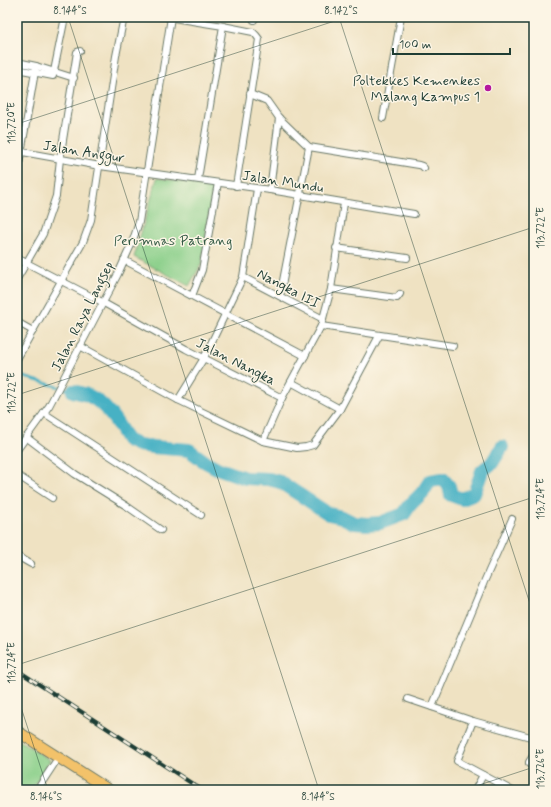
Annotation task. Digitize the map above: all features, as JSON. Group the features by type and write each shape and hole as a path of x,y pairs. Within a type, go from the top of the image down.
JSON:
{"main road":[{"path":"17,731 109,790"}],"street":[{"path":"17,69 52,77 65,17"},
{"path":"18,359 83,242 91,220 116,56 124,17"},
{"path":"167,17 253,32 259,39 236,186"},
{"name":"Jalan Raya Langsep","path":"17,450 52,400 132,243 139,222 148,173 171,17"},
{"path":"383,118 401,17"},
{"path":"198,179 223,26"},
{"path":"17,279 43,234 56,196 60,158 77,52 80,51"},
{"path":"17,62 54,71 74,78"},
{"path":"17,176 19,152 36,66"},
{"path":"250,94 265,100 279,118 309,147 419,165 424,168"},
{"path":"270,190 279,118"},
{"path":"280,296 309,147"},
{"name":"Jalan Anggur","path":"19,152 148,173"},
{"name":"Jalan Mundu","path":"148,173 198,179 218,184 270,190 414,214"},
{"path":"192,296 202,270 218,184"},
{"path":"178,400 204,358 243,277 257,189"},
{"name":"Jalan Nangka","path":"17,258 102,302 145,327 282,398 321,326 331,289 344,203"},
{"path":"336,248 407,258"},
{"path":"124,260 305,356"},
{"name":"Nangka III","path":"243,277 323,319"},
{"path":"331,289 397,298 400,294"},
{"path":"17,322 33,331"},
{"path":"321,326 452,346"},
{"path":"80,346 178,400 263,441 297,448 313,445 340,409 380,336"},
{"path":"291,382 340,409"},
{"path":"263,441 282,398"},
{"path":"44,413 201,515"},
{"path":"26,438 75,474 128,507 161,530"},
{"path":"17,475 52,498"},
{"path":"432,708 484,582 512,520"},
{"path":"17,556 31,564"},
{"path":"408,699 473,721 534,738"},
{"path":"473,721 457,761 511,790"},
{"path":"534,754 529,762 529,764 534,767"},
{"path":"37,790 58,758"},
{"path":"475,790 483,775"}],"green space":[{"name":"Perumnas Patrang","path":"157,178 213,186 202,263 189,286 134,257"},
{"path":"17,739 50,760 31,790 17,790"}],"waterway":[{"path":"17,375 73,391"},
{"path":"73,391 89,396 102,405 116,422 127,440 138,445 189,450 217,468 245,478 269,479 280,482 329,514 342,517 354,523 380,523 404,514 410,505 423,492 430,481 443,479 449,486 451,495 462,499 474,494 482,471 492,463 502,447"}],"railway":[{"path":"17,670 202,790"}],"place":[{"name":"Poltekkes Kemenkes Malang Kampus 1","path":"488,88"}]}
